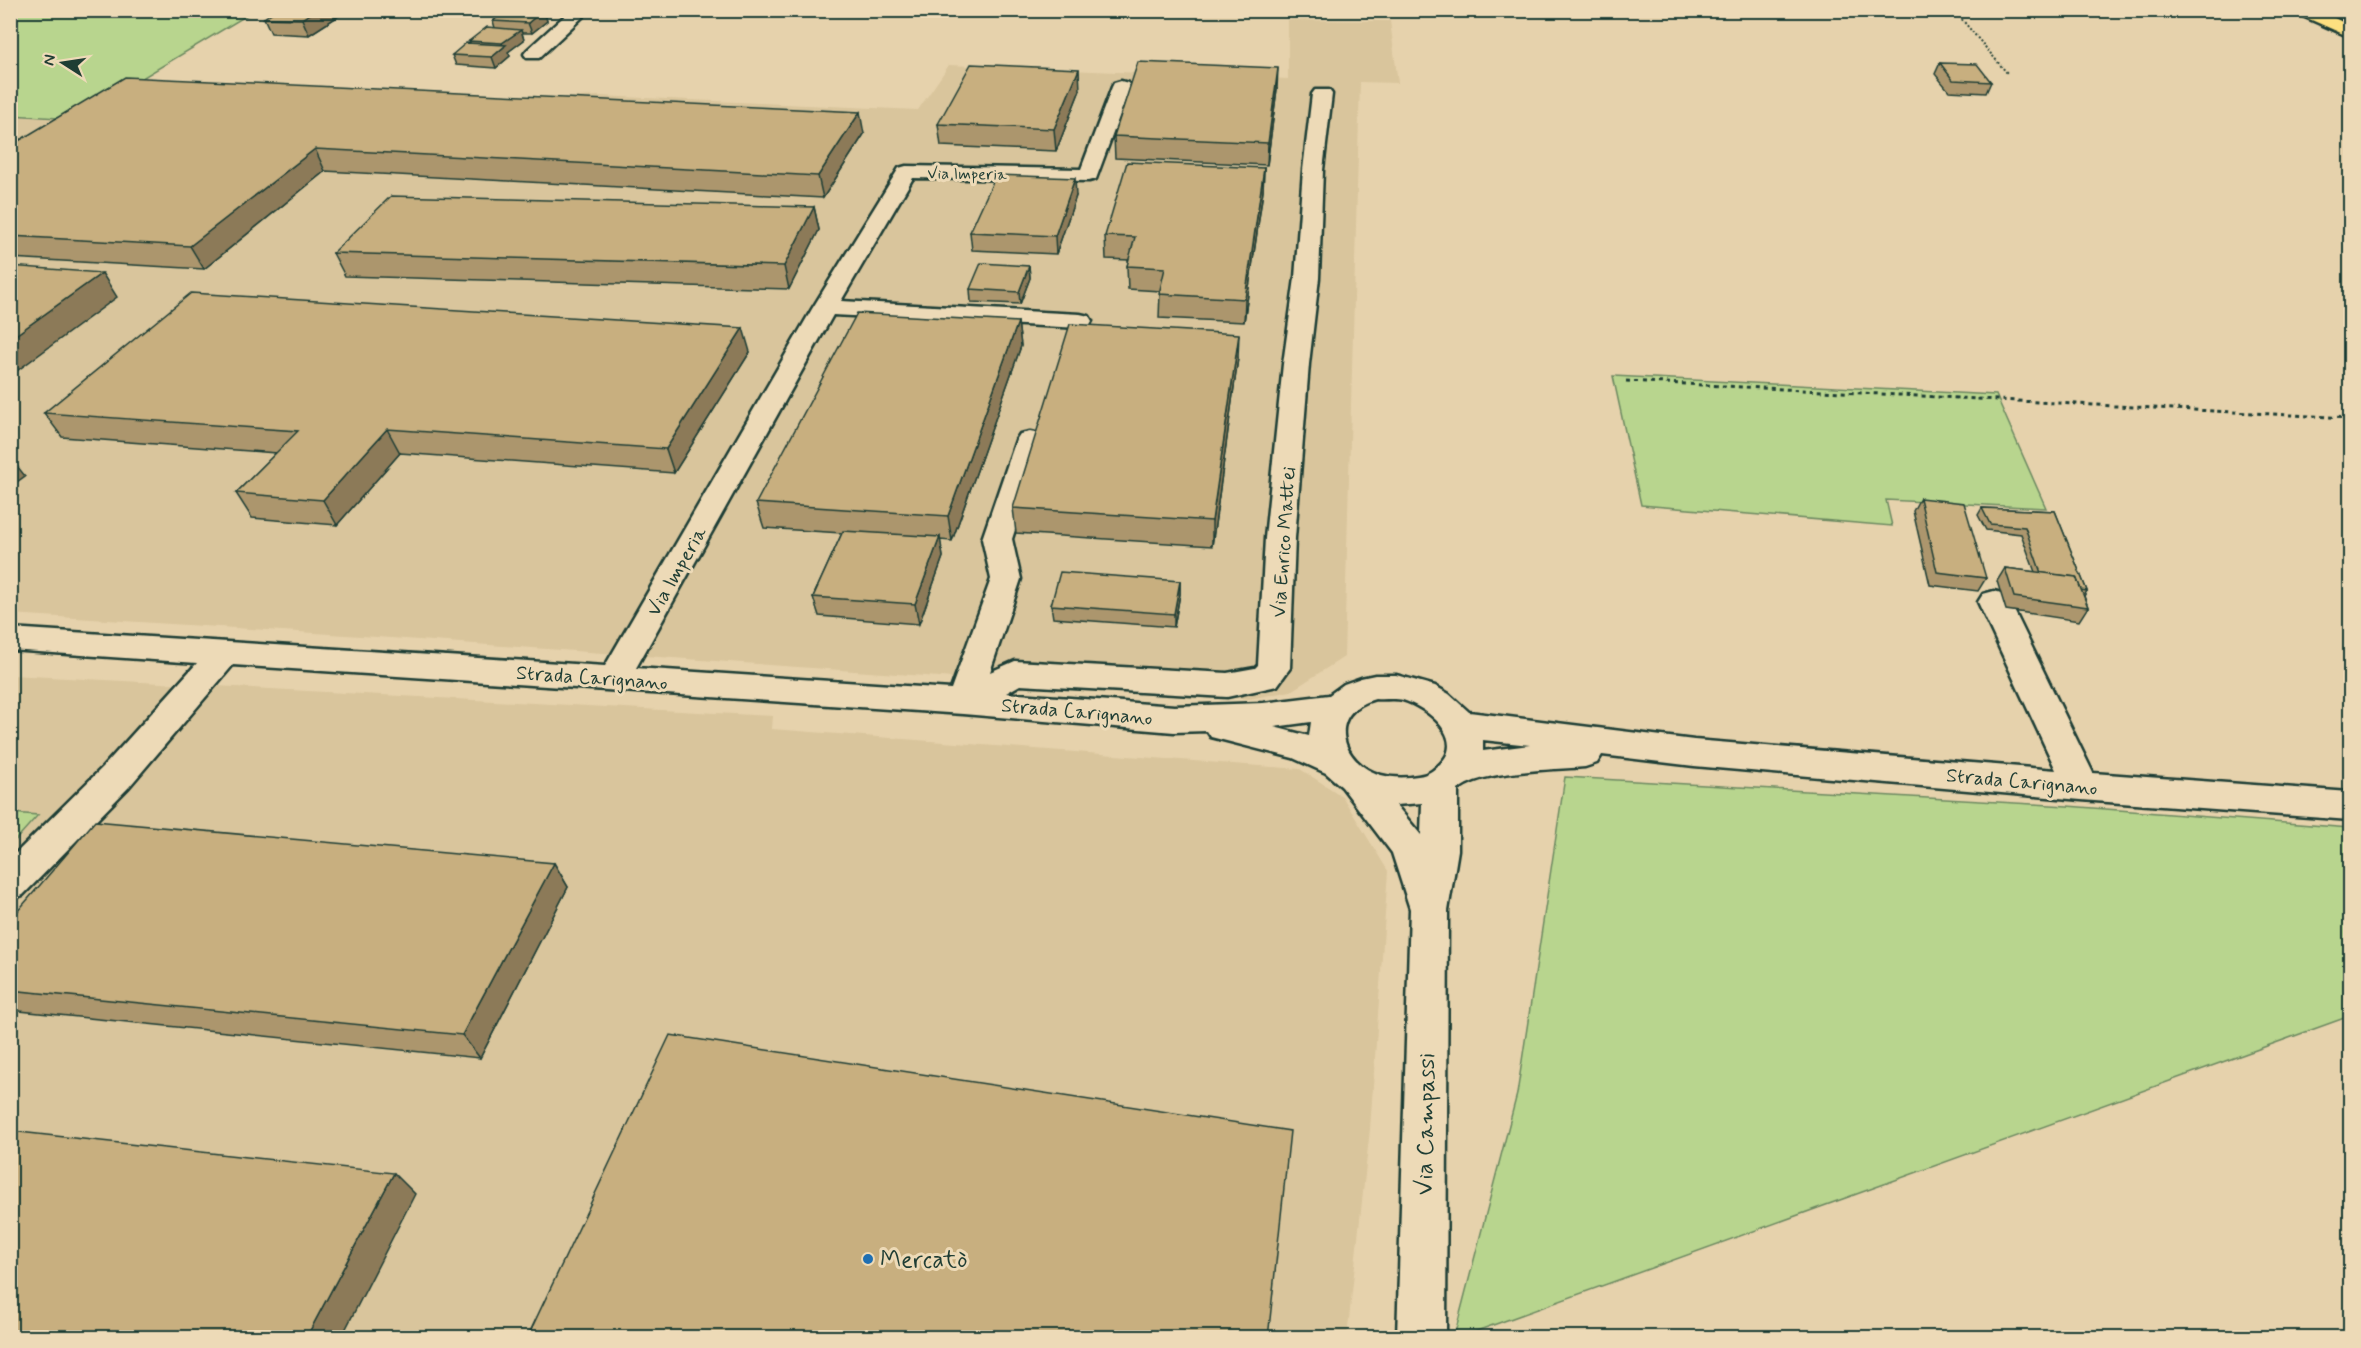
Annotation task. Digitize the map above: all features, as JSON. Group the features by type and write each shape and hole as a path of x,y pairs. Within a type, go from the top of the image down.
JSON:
{"main road":[{"path":"2304,10 2350,32"}],"street":[{"path":"533,54 582,10"},
{"name":"Via Imperia","path":"614,679 826,307 906,172 1089,176 1121,87"},
{"name":"Via Enrico Mattei","path":"963,702 1015,673 1227,686 1265,678 1274,668 1280,538 1296,364 1307,278 1313,170 1323,94"},
{"path":"826,307 1080,321"},
{"path":"963,702 1006,579 997,539 1030,440"},
{"path":"1994,602 2081,786"},
{"name":"Strada Carignano","path":"10,639 963,702 1174,719 1263,716 1336,706"},
{"path":"10,884 116,777 225,653"},
{"path":"1375,687 1405,688 1439,701 1461,724 1467,746 1448,778 1413,791 1380,789 1346,771 1326,743 1325,728 1336,706 1354,693 1375,687"},
{"name":"Strada Carignano","path":"1174,719 1302,747 1346,771"},
{"name":"Strada Carignano","path":"1461,724 1694,753 2350,806"},
{"name":"Strada Carignano","path":"1448,778 1494,762 1563,754 1694,753"},
{"name":"Via Campassi","path":"1346,771 1409,847 1429,911"},
{"name":"Via Campassi","path":"1420,1338 1429,911 1448,778"}],"path":[{"path":"1954,10 2007,73"},
{"path":"1626,381 2350,418"}],"shaded area":[{"path":"1288,20 1390,21 1398,83 1360,82 1344,657 1291,691 1249,699 377,637 11,614 10,115 74,119 598,96 918,110 949,65 1288,79"},
{"path":"11,675 773,716 772,729 1300,769 1342,796 1388,871 1370,1129 1347,1337 11,1337 10,845 38,816 11,813"}],"green space":[{"path":"10,11 254,11 74,119 11,115"},
{"path":"1613,376 1996,395 2046,508 1886,500 1892,526 1641,505"},
{"path":"1565,777 2067,806 2350,828 2350,1016 1460,1337 1454,1337 1517,1094"},
{"path":"10,813 38,815 11,845"}],"building":[{"path":"276,10 316,10 302,19 264,18"},
{"path":"507,10 543,10 528,23 493,21"},
{"path":"487,27 521,30 502,43 469,41"},
{"path":"466,43 506,45 492,57 452,55"},
{"path":"1138,62 1278,68 1268,143 1114,136"},
{"path":"1940,63 1977,64 1991,82 1953,80"},
{"path":"971,64 1079,69 1054,129 938,124"},
{"path":"125,77 860,112 818,176 315,149 190,246 10,236 10,146"},
{"path":"1127,162 1264,168 1245,299 1159,294 1165,268 1127,266 1135,237 1105,236"},
{"path":"996,175 1075,178 1055,236 970,232"},
{"path":"391,196 814,207 784,266 333,253"},
{"path":"981,263 1029,266 1019,292 970,289"},
{"path":"10,266 102,273 10,339"},
{"path":"191,293 743,328 666,449 387,429 323,500 236,493 298,431 44,413"},
{"path":"857,313 1018,322 948,516 756,503"},
{"path":"1070,324 1239,334 1212,521 1013,508"},
{"path":"1920,498 1964,503 1986,578 1937,572"},
{"path":"1982,508 2055,511 2087,591 2081,590 2076,577 2041,573 2025,527 1990,524"},
{"path":"843,531 940,537 915,604 813,597"},
{"path":"2005,568 2076,577 2088,607 2014,597"},
{"path":"1060,572 1180,581 1174,614 1051,605"},
{"path":"95,821 554,863 462,1035 10,990 10,920"},
{"path":"670,1035 1290,1131 1268,1338 527,1338"},
{"path":"10,1131 394,1173 306,1338 10,1338"}],"place":[{"name":"Mercatò","path":"868,1259"}]}
